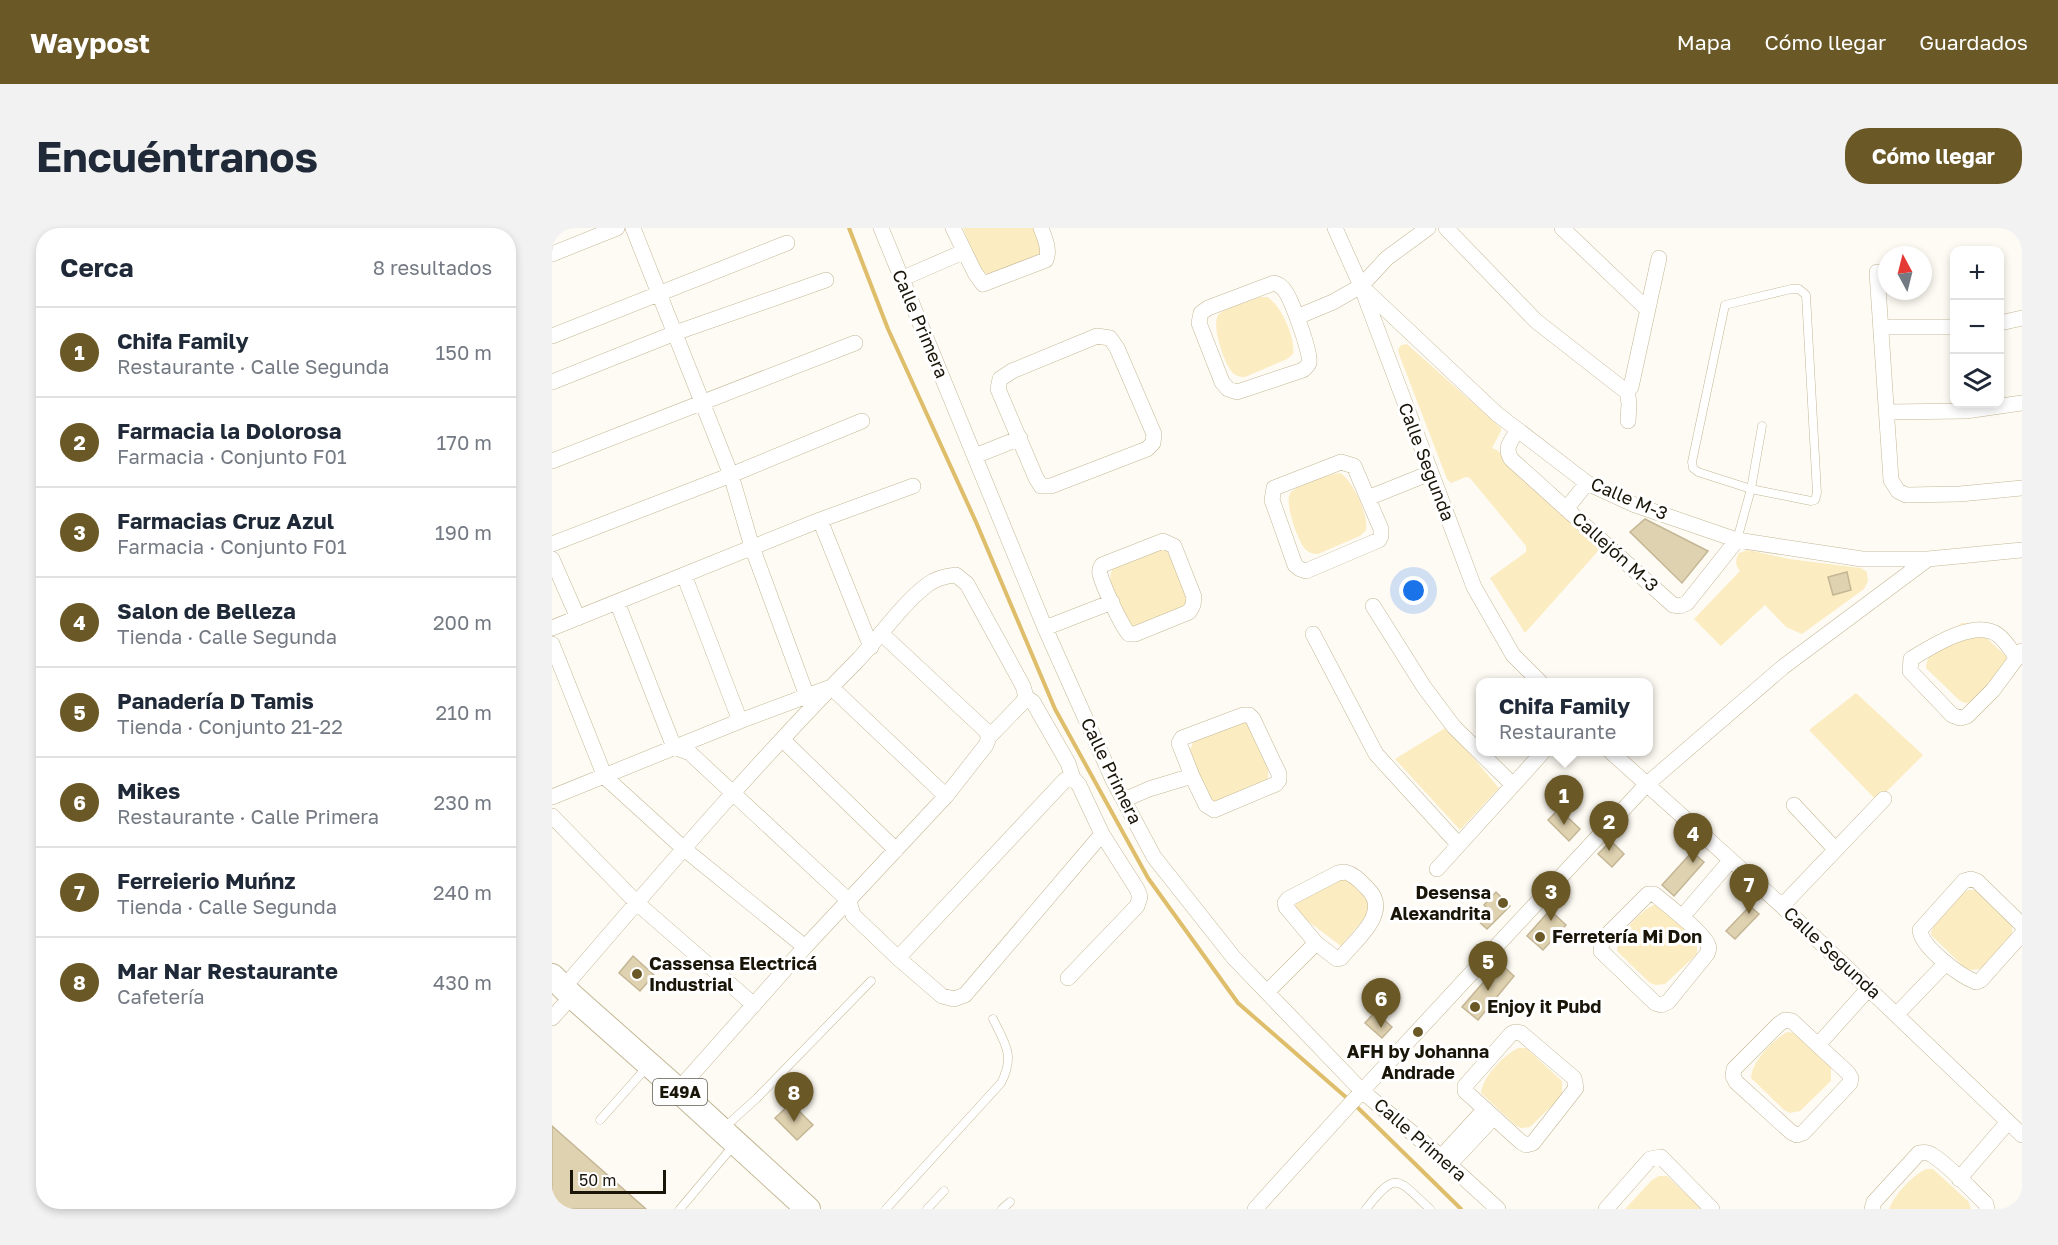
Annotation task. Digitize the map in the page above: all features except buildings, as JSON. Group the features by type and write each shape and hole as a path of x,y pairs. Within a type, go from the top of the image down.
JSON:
{"main road":[{"name":"E49A","path":"562,987 678,1089 808,1209"}],"street":[{"path":"552,254 617,228"},
{"path":"633,228 731,475 752,547 808,701"},
{"name":"Calle Primera","path":"880,228 1045,628 1113,780 1154,857 1234,958 1362,1091 1498,1209"},
{"path":"953,228 963,252 984,284 1046,260 1047,246 1041,228"},
{"name":"Calle Segunda","path":"1335,228 1361,286 1474,587 1513,655 1536,678"},
{"path":"1297,317 1333,302 1361,286 1387,258 1428,228"},
{"path":"1446,228 1536,321 1627,389"},
{"path":"1562,228 1647,309"},
{"path":"552,336 787,243"},
{"path":"901,279 963,252"},
{"path":"1627,389 1631,387 1659,258"},
{"path":"1877,272 1891,480 1898,491 1906,495 1960,494 2022,488"},
{"path":"552,382 675,333 826,280"},
{"path":"1274,283 1282,286 1286,291 1297,317 1310,356 1309,363 1303,370 1237,392 1228,389 1222,382 1199,323 1201,313 1208,308 1274,283"},
{"name":"Calle M-3","path":"1361,286 1497,414 1587,483 1635,505 1737,540 1863,559 1928,559 2019,553"},
{"path":"2004,322 2022,318"},
{"path":"1881,327 1950,327"},
{"path":"1097,336 1110,338 1117,348 1154,434 1153,443 1148,449 1051,486 1041,486 1020,438 998,389 1000,379 1012,371 1097,336"},
{"path":"552,461 855,344"},
{"path":"1627,389 1628,421"},
{"path":"1887,411 1966,411 2022,403"},
{"path":"552,544 731,475 862,421"},
{"name":"Callejón M-3","path":"1518,430 1507,446 1511,459 1674,605 1680,606 1687,603 1737,540"},
{"path":"975,456 1020,438"},
{"path":"1341,462 1354,466 1368,498 1381,530 1382,536 1379,540 1306,571 1295,565 1272,500 1274,488 1341,462"},
{"path":"1368,498 1430,473"},
{"path":"1566,509 1587,483"},
{"path":"552,628 820,520 913,486"},
{"path":"820,520 871,647"},
{"path":"1164,541 1174,546 1194,597 1193,605 1188,612 1130,634 1125,629 1112,603 1100,574 1102,565 1164,541"},
{"path":"552,559 578,618"},
{"path":"1255,1209 1646,785 1783,667 1928,559"},
{"path":"684,575 740,721"},
{"path":"552,797 740,721 808,701 831,687 928,584 944,576 956,575 967,584 1023,686 1026,697 1033,702 1039,712 1068,763 1073,778 1079,785 1102,834 1140,897 1137,906 1068,978"},
{"path":"617,602 674,747 690,753 735,793 849,901 853,915 942,996 954,999 965,995 1102,834"},
{"path":"1045,628 1112,603"},
{"path":"1373,606 1424,687 1454,728 1476,749"},
{"path":"1983,630 1998,635 2019,654 1993,690 1967,716 1960,718 1952,715 1910,671 1909,665 1911,659 1940,641 1962,633 1983,630"},
{"path":"882,634 985,730 989,737"},
{"path":"1313,634 1376,754 1458,844"},
{"path":"552,644 605,777 683,848 805,947"},
{"path":"831,687 946,796"},
{"path":"678,1089 805,947 946,796 989,737 1026,697"},
{"path":"552,1018 562,987 683,848 783,740 808,701"},
{"path":"1243,715 1250,715 1254,719 1279,780 1276,784 1215,810 1206,805 1192,776 1179,747 1182,738 1243,715"},
{"path":"783,740 896,850"},
{"path":"1483,756 1512,784"},
{"path":"1437,868 1539,756"},
{"name":"Calle Segunda","path":"1615,756 1782,906 2022,1135"},
{"path":"1124,800 1149,789 1192,776"},
{"path":"898,958 1065,780 1073,778"},
{"path":"1782,906 1884,799"},
{"path":"1794,805 1835,849"},
{"path":"552,816 637,903 753,1005"},
{"path":"1682,917 1730,861"},
{"path":"1338,873 1352,873 1376,896 1375,916 1341,958 1331,956 1316,943 1285,903 1288,899 1338,873"},
{"path":"2022,925 1977,881 1971,879 1964,881 1920,930 1924,940 1946,963 1976,982 1981,980 2022,934"},
{"path":"1648,894 1654,894 1682,917 1707,942 1709,948 1707,954 1668,1002 1661,1005 1655,1003 1601,951 1602,940 1648,894"},
{"path":"1267,992 1316,943"},
{"path":"1896,1014 1946,963"},
{"path":"1818,1045 1869,988"},
{"path":"1785,1020 1792,1021 1818,1045 1848,1073 1851,1078 1850,1083 1803,1133 1797,1135 1736,1082 1733,1076 1734,1069 1785,1020"},
{"path":"1515,1032 1521,1032 1574,1078 1576,1088 1533,1143 1526,1145 1521,1142 1488,1114 1468,1095 1465,1086 1515,1032"},
{"path":"1445,1161 1488,1114"},
{"path":"1959,1179 2008,1122"},
{"path":"1872,1209 1874,1202 1918,1153 1924,1152 1931,1153 1986,1204 1987,1209"},
{"path":"1606,1209 1650,1159 1655,1157 1661,1157 1712,1209"}],"lane":[{"path":"1799,289 1806,295 1817,493 1815,500 1811,501 1751,489 1698,472 1693,468 1692,462 1722,313 1725,305 1732,302 1799,289"},
{"path":"1737,540 1751,489 1762,426"},
{"path":"680,1209 757,1098 871,981"},
{"path":"886,1209 1001,1083 1009,1067 1006,1044 993,1019"},
{"path":"600,1120 649,1064"},
{"path":"1366,1209 1391,1182 1401,1183 1430,1209"},
{"path":"927,1209 944,1191"},
{"path":"1002,1209 1010,1202"}],"shaded area":[{"path":"963,228 1036,228 1041,252 1036,257 989,275 979,269"},
{"path":"1259,297 1267,297 1282,314 1290,331 1293,354 1287,359 1245,377 1239,376 1232,372 1222,352 1217,334 1217,319 1219,314 1227,309"},
{"path":"1407,344 1501,428 1492,448 1497,450 1599,546 1599,550 1525,633 1490,578 1526,552 1526,546 1470,478 1466,477 1451,483 1447,479 1400,357 1398,350 1401,345"},
{"path":"1340,473 1350,483 1359,499 1365,516 1366,530 1360,536 1318,554 1311,553 1302,545 1295,530 1289,497 1291,492 1300,486"},
{"path":"1162,548 1168,552 1188,593 1187,605 1140,629 1129,627 1112,590 1113,567"},
{"path":"1748,550 1789,559 1861,568 1867,572 1868,581 1864,589 1802,634 1786,627 1765,605 1721,646 1694,619 1740,571 1736,565 1737,558 1739,553"},
{"path":"1962,623 1970,623 2006,656 2007,662 1975,702 1965,703 1959,700 1926,668 1930,655 1939,642"},
{"path":"1856,693 1923,755 1877,801 1809,730"},
{"path":"1243,722 1249,725 1268,767 1268,779 1263,784 1216,802 1206,797 1190,750 1194,740"},
{"path":"1447,727 1499,788 1460,830 1395,759"},
{"path":"1345,875 1367,893 1372,909 1341,946 1297,913 1295,901"},
{"path":"1968,890 1976,890 2012,923 2012,939 1980,969 1971,970 1965,968 1931,935 1945,909"},
{"path":"1653,905 1661,905 1697,938 1697,954 1665,984 1656,985 1650,983 1617,951 1621,938 1630,925"},
{"path":"1787,1032 1795,1033 1831,1065 1831,1081 1800,1111 1790,1113 1751,1078 1755,1065 1764,1052"},
{"path":"1518,1048 1526,1048 1562,1081 1562,1096 1530,1127 1521,1128 1481,1093 1495,1067"},
{"path":"1926,1169 1933,1169 1969,1202 1971,1209 1889,1209 1904,1186"},
{"path":"1659,1176 1667,1176 1702,1209 1625,1209 1652,1180"}],"waterway":[{"path":"849,228 888,329 976,522 1055,709 1148,878 1238,1003 1348,1099"},
{"path":"1354,1104 1461,1209"}],"place":[{"name":"Chifa Family","path":"1564,825"},
{"name":"Farmacia la Dolorosa","path":"1609,851"},
{"name":"Salon de Belleza","path":"1693,863"},
{"name":"Desensa Alexandrita","path":"1503,903"},
{"name":"Ferreierio Muńnz","path":"1749,914"},
{"name":"Farmacias Cruz Azul","path":"1551,921"},
{"name":"Ferretería Mi Don","path":"1540,937"},
{"name":"Cassensa Electricá Industrial","path":"637,974"},
{"name":"Panadería D Tamis","path":"1488,991"},
{"name":"Enjoy it Pubd","path":"1475,1007"},
{"name":"Mikes","path":"1381,1028"},
{"name":"AFH by Johanna Andrade","path":"1418,1032"},
{"name":"Mar Nar Restaurante","path":"794,1122"}]}
